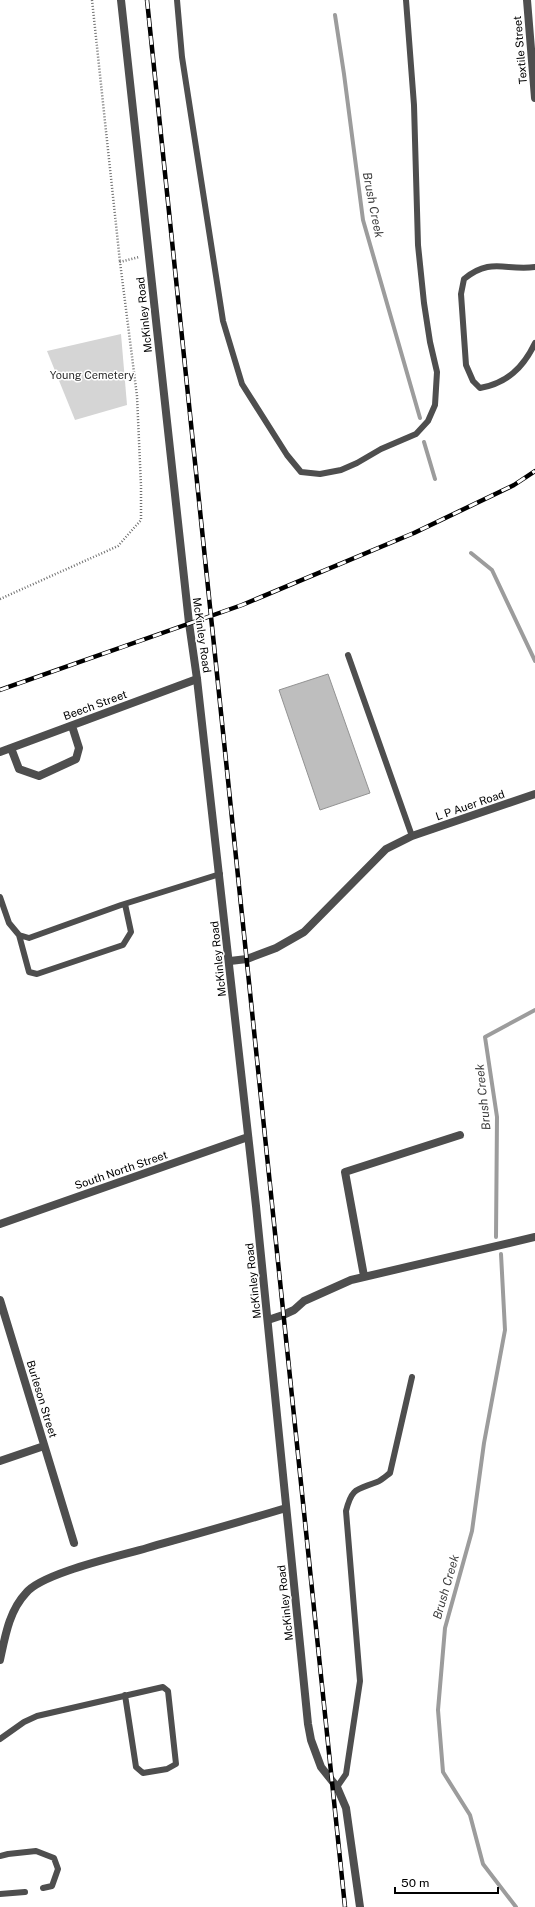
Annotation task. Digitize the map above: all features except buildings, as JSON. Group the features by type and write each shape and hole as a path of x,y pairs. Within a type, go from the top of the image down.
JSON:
{"street":[{"name":"McKinley Road","path":"121,0 189,623 230,961 309,1729 311,1740 321,1767 337,1787 346,1808 360,1907"},
{"name":"Textile Street","path":"527,0 535,98"},
{"name":"Beech Street","path":"0,752 197,679"},
{"path":"11,748 19,769 39,776 76,759 79,748 72,726"},
{"name":"L P Auer Road","path":"230,961 247,959 276,948 304,932 386,849 412,836 535,794"},
{"path":"364,1276 345,1172 460,1135"},
{"name":"South North Street","path":"0,1224 248,1137"},
{"path":"268,1320 283,1316 294,1310 304,1301 336,1286 364,1276 535,1237"},
{"name":"Burleson Street","path":"0,1300 74,1543"},
{"path":"0,1461 44,1446"},
{"path":"0,1660 15,1608 26,1592 42,1581 83,1566 286,1508"}],"lane":[{"path":"177,0 182,57 223,321 242,384 292,461 301,472 320,474 341,470 416,434 428,421 436,405 437,372 430,342 424,303 418,245 414,105 406,0"},
{"path":"535,267 486,266 475,270 464,279 461,294 466,365 473,381 480,388 496,385 515,373 535,343"},
{"path":"348,655 412,836"},
{"path":"19,935 29,938 125,904 220,874"},
{"path":"0,897 9,923 19,935 29,972 37,974 123,945 131,932 125,904"},
{"path":"337,1787 346,1774 360,1681 346,1511 350,1497 360,1487 379,1482 390,1473 412,1377"},
{"path":"0,1738 24,1722 37,1716 164,1686 168,1691 176,1764 166,1770 144,1773 136,1767 125,1696"},
{"path":"0,1856 36,1851 54,1858 58,1869 52,1886 43,1888"},
{"path":"0,1894 25,1892"}],"path":[{"path":"0,599 118,546 141,520 137,396 120,262 92,0"},
{"path":"120,262 149,255"}],"green space":[{"name":"Young Cemetery","path":"121,334 127,405 75,420 47,351"}],"waterway":[{"name":"Brush Creek","path":"335,15 363,220 420,418"},
{"name":"Brush Creek","path":"424,442 435,479"},
{"name":"Brush Creek","path":"471,553 492,570 535,661"},
{"name":"Brush Creek","path":"496,1237 497,1117 485,1037 535,1010"},
{"name":"Brush Creek","path":"501,1254 505,1330 484,1443 472,1531 445,1628 438,1710 443,1772 470,1815 483,1864 516,1907"}],"railway":[{"path":"147,0 345,1907"},
{"path":"0,690 242,605 414,533 514,485 535,471"}]}
